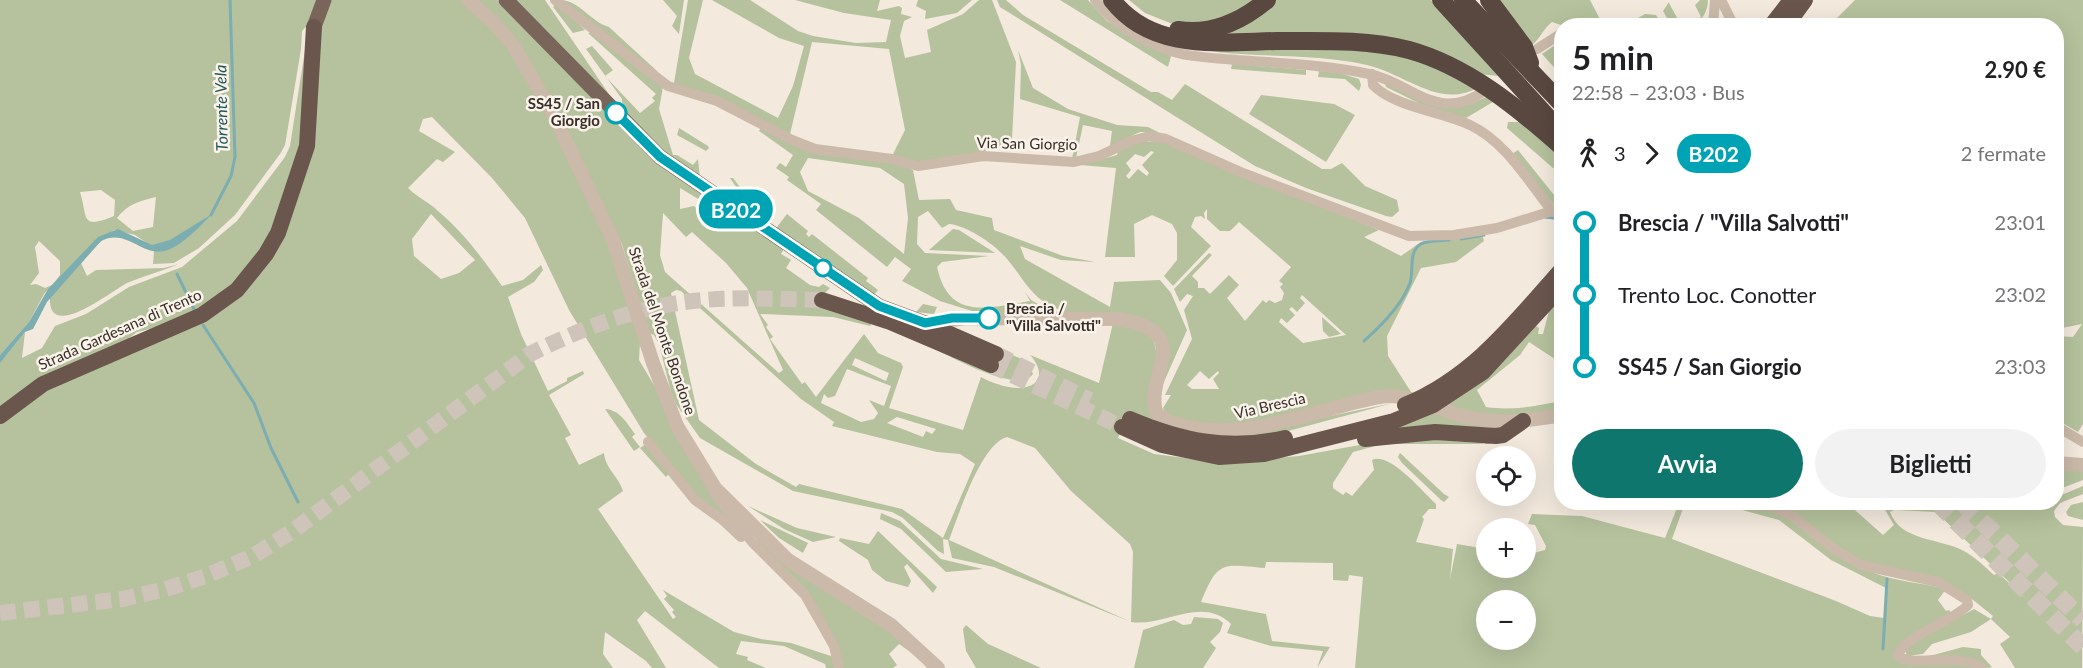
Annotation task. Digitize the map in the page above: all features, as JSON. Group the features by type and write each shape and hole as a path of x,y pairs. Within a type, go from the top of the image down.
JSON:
{"highway":[{"path":"1112,0 1137,23 1154,32 1202,44 1347,41 1410,50 1458,70 1499,96 1554,141"},
{"path":"1124,0 1138,13 1167,27 1197,31 1226,26 1248,15 1267,0"},
{"path":"1441,0 1554,124"},
{"path":"1463,0 1554,96"},
{"path":"1490,0 1524,47 1537,78"},
{"path":"1777,18 1791,0"},
{"path":"1793,18 1805,0"},
{"name":"Strada Gardesana di Trento","path":"0,416 43,384 202,315 222,303 252,274 278,233 304,159 314,27"},
{"path":"1523,421 1503,435 1496,436 1435,432 1394,434 1303,452 1219,457 1187,453 1162,445 1124,422 1172,435 1226,445 1280,439 1392,416 1437,390 1474,364 1498,342 1554,278"},
{"path":"1264,454 1432,405 1483,372 1554,295"},
{"path":"822,300 994,360 925,323"}],"main road":[{"name":"Strada Gardesana di Trento","path":"314,27 324,0"},
{"path":"506,0 660,157 879,306 925,323"}],"street":[{"name":"Strada del Monte Bondone","path":"468,0 494,23 513,45 554,116 613,240 659,381 677,426 715,488 760,536 796,567 883,619 915,645 938,668"},
{"name":"Via San Giorgio","path":"555,0 668,86 717,101 792,140 815,149 892,159 918,166 983,156 1074,162 1099,156 1131,141 1150,136 1166,139 1243,173 1409,236 1454,235 1497,228 1554,213"},
{"path":"1095,0 1116,22 1135,36 1176,53 1372,74 1438,104 1460,102 1483,92"},
{"path":"1714,18 1715,0"},
{"path":"1721,0 1729,18"},
{"path":"1799,18 1815,0"},
{"path":"1537,49 1554,38"},
{"path":"1372,74 1373,85 1380,91 1420,109 1467,123 1492,139 1554,209"},
{"name":"Via Brescia","path":"925,323 967,318 1119,319 1138,323 1154,333 1162,345 1162,362 1154,403 1156,412 1167,421 1203,430 1225,432 1256,429 1388,396 1484,420 1523,421 1554,416"},
{"path":"2064,431 2083,442"},
{"path":"648,442 696,500 741,537 752,542"},
{"path":"2064,464 2083,465"},
{"path":"715,488 713,490 718,499 752,542 805,595 834,645 839,668"},
{"path":"1779,510 1791,515 1834,549 1861,565 1938,582 1968,600 1968,605 1960,614 1911,640 1900,649 1898,656 1907,662 1961,660 1982,668"}],"green space":[{"path":"0,0 319,0 311,21 302,31 285,145 235,215 199,248 174,263 153,264 156,249 135,235 114,230 54,283 60,275 60,261 39,241 35,247 39,273 30,285 36,284 45,288 52,285 44,294 29,322 0,355","holes":["101,190 115,200 114,216 95,222 90,221 85,215 80,192","156,197 153,227 133,231 117,218 130,206"]},
{"path":"328,0 461,0 499,36 535,89 601,223 640,342 639,360 742,533 695,498 644,433 569,310 525,218 492,178 432,117 423,119 419,131 455,152 443,162 437,159 408,188 435,208 465,237 502,286 523,280 541,265 543,270 534,282 508,297 521,334 548,391 567,381 567,378 583,371 584,374 549,395 571,435 565,438 579,465 604,453 623,491 598,509 673,619 676,617 672,612 674,610 664,599 667,596 663,590 734,632 791,643 834,657 837,668 826,668 825,664 784,646 741,641 736,654 748,657 747,660 766,668 719,668 645,611 637,620 666,668 652,668 646,661 605,632 603,654 613,668 0,668 0,422 34,395 201,321 284,227 315,56","holes":["431,214 475,260 459,273 441,279 414,256 412,239"]},
{"path":"476,0 497,0 507,6 636,143 785,247 781,254 791,260 786,268 810,285 819,287 823,284 830,288 823,295 874,321 870,326 833,317 760,314 773,337 770,339 802,384 805,382 816,397 864,334 878,353 901,363 903,367 889,408 963,430 981,377 1009,387 1019,388 1033,385 1039,377 1039,372 1038,366 1030,355 1099,383 1113,323 1133,326 1146,332 1153,340 1156,351 1149,409 1152,416 1234,436 1393,403 1277,434 1244,439 1128,414 1118,438 1154,454 1209,461 1243,461 1299,456 1404,437 1485,444 1383,444 1353,452 1333,483 1333,488 1343,495 1346,492 1352,496 1374,470 1372,460 1379,459 1387,461 1405,474 1436,504 1436,509 1429,509 1422,517 1424,519 1416,542 1453,549 1450,579 1457,544 1476,547 1476,578 1536,578 1536,552 1545,550 1546,546 1536,527 1536,518 1530,518 1532,514 1582,516 1665,538 1676,510 1682,510 1672,539 1870,616 1884,618 1886,588 1831,560 1779,520 1742,510 1773,510 1796,523 1835,552 1862,568 1893,579 1946,589 1938,600 1946,611 1949,610 1951,613 1894,653 1979,668 1355,668 1363,577 1349,575 1348,581 1333,580 1333,563 1266,562 1265,568 1230,566 1223,568 1212,578 1201,602 1266,614 1272,641 1330,647 1317,668 1323,651 1271,646 1227,633 1231,624 1220,616 1208,612 1131,622 994,567 952,558 948,540 943,539 944,554 903,518 892,512 793,491 700,438 676,404 659,344 654,335 649,333 622,244 590,177","holes":["680,188 720,212 711,223 694,206 680,209","663,213 686,237 692,232 726,263 747,288 783,370 779,373 665,272 660,255","676,290 681,291 801,399 834,422 832,426 937,452 960,454 975,464 943,538 902,509 799,484 796,487 756,464 699,420 671,293","855,358 889,373 886,381 852,365","847,369 891,386 884,406 869,400 878,413 874,419 861,422 821,403 824,394 828,398 835,396","897,417 936,429 932,434 926,431 923,437 887,423","1007,437 1035,448 1071,491 1130,544 1133,552 1131,622 949,540 972,481 988,452 997,442"]},
{"path":"514,0 545,0 615,103"},
{"path":"560,0 579,7 596,21 609,27 657,71 661,78"},
{"path":"663,0 684,0 679,34 672,26 677,16"},
{"path":"688,0 703,0 689,58 695,74 778,118 793,86 804,46 779,38 712,0 750,0 798,31 813,36 856,43 886,42 891,20 844,13 795,0 880,0 877,11 899,6 902,8 901,14 912,17 904,21 900,36 905,58 931,52 927,30 963,14 979,0 992,0 1016,62 1012,139 1009,144 987,149 983,154 922,163 892,156 905,130 889,49 812,42 790,134 674,83"},
{"path":"918,0 972,0 957,13 925,19 926,11 916,6"},
{"path":"997,0 1006,0 1023,15 1151,92 1158,92 1172,100 1185,84 1322,169 1331,169 1342,163 1365,186 1397,200 1399,211 1392,217 1386,216 1306,188 1255,166 1000,7"},
{"path":"1060,0 1088,0 1107,21 1171,56 1168,67"},
{"path":"1102,0 1109,0 1128,19 1149,32 1172,41 1223,47 1351,45 1382,48 1395,50 1432,63 1479,87 1465,93 1451,95 1423,88 1367,65 1317,58 1241,54 1191,48 1158,39 1140,31 1116,14"},
{"path":"1129,0 1262,0 1235,18 1175,25 1145,13"},
{"path":"1272,0 1431,0 1498,76 1470,73 1435,56 1191,33"},
{"path":"1492,0 1590,0 1599,18 1554,18 1554,23 1546,28 1531,46"},
{"path":"1700,0 1708,0 1702,18 1699,18 1701,17 1695,5"},
{"path":"1855,0 2083,0 2083,424 2078,432 2064,424 2064,336 2073,337 2082,324 2064,328 2064,18 1837,18"},
{"path":"1669,2 1677,18 1667,18 1663,11"},
{"path":"557,4 585,30 573,33 553,7"},
{"path":"1645,14 1656,15 1658,18 1638,18"},
{"path":"588,33 593,33 663,87 659,109 673,155 693,165 698,159 700,179 667,157 623,113 622,99 607,78 640,113 655,101 652,98 656,94"},
{"path":"592,46 613,70 605,76 586,49"},
{"path":"1554,46 1554,67 1542,54"},
{"path":"305,50 301,140 267,241 246,272 213,303 162,326 137,332 123,343 0,408 0,355 3,359 25,332 22,358 42,348 55,326 86,314 129,287 182,267 237,221 285,157 290,146"},
{"path":"1018,50 1033,88 1068,109 1117,125 1148,127 1158,132 1140,132 1110,146 1112,131 1083,125 1076,158 1072,159 1080,117 1020,99 1021,65"},
{"path":"1232,64 1306,70 1306,75 1231,69"},
{"path":"1319,71 1339,73 1359,79 1361,85 1359,91 1345,79 1318,77"},
{"path":"1385,83 1468,105 1486,97 1498,99 1466,118 1431,109 1386,87"},
{"path":"1261,95 1334,104 1355,115 1326,162 1249,114"},
{"path":"1508,122 1520,122 1554,149 1554,169 1507,128"},
{"path":"762,126 796,145 894,162 913,170 919,200 950,199 956,210 992,218 994,230 1063,256 1095,262 1061,260 1020,246 1025,259 1110,307 1114,282 1160,280 1171,293 1187,330 1159,393 1162,332 1088,319 1059,310 1040,299 996,248 956,225 949,224 942,228 928,211 918,217 917,244 925,253 989,256 942,262 937,267 943,284 951,296 960,303 985,308 1030,301 1025,292 1031,300 1057,315 972,311 940,301 902,281 911,269 895,257 887,267 816,210 821,204 787,180 789,177 776,168 780,163 786,167 793,155 759,131","holes":["808,158 880,168 904,184 908,218 904,254 859,218 808,191 800,172"]},
{"path":"679,128 709,148 706,151 677,135"},
{"path":"1155,141 1169,143 1379,230 1364,237 1401,256 1421,242 1482,234 1484,241 1456,262 1421,268 1387,336 1388,356 1413,395 1393,391 1375,392 1273,418 1230,424 1209,424 1166,413 1163,408 1171,395 1165,395 1192,339 1184,310 1193,296 1187,294 1180,302 1174,289 1209,253 1212,255 1192,276 1198,282 1198,288 1204,288 1210,294 1229,275 1239,285 1227,298 1245,321 1263,300 1266,303 1269,300 1275,303 1282,300 1284,293 1280,287 1283,284 1279,281 1291,267 1239,222 1230,231 1220,231 1207,219 1207,209 1204,213 1205,219 1201,216 1195,217 1191,227 1211,246 1173,286 1164,276 1177,260 1177,233 1172,224 1152,215 1134,224 1135,257 1105,257 1116,168 1080,165 1117,155 1133,143","holes":["1151,151 1154,152 1142,165 1149,173 1147,176 1138,169 1129,179 1126,176 1131,170 1126,163 1135,154 1144,157","1302,295 1346,335 1303,343 1279,322 1281,318 1287,323 1295,315 1289,309 1292,307 1297,312 1305,303 1300,298","1200,371 1209,379 1218,371 1219,373 1213,379 1219,389 1192,389 1187,385"]},
{"path":"1518,150 1554,195 1554,204 1553,204 1512,154"},
{"path":"730,178 733,178 772,229 759,220"},
{"path":"787,214 808,231 806,234 809,237 812,234 868,278 866,281 878,290 873,296 783,235 777,227"},
{"path":"953,229 959,230 995,253 929,250"},
{"path":"81,263 87,276 96,270 164,268 179,264 127,283 82,310 70,315 59,315 52,310 50,297"},
{"path":"923,304 937,307 934,314 916,312"},
{"path":"1554,305 1554,358 1529,342 1520,355 1477,390 1486,407 1515,408 1554,402 1554,411 1521,416 1492,416 1444,405 1536,326 1539,328 1538,334 1543,334 1549,311"},
{"path":"1322,317 1341,334 1329,337 1323,331"},
{"path":"919,341 999,349 1028,362 1033,374 1025,380 996,376 978,370"},
{"path":"605,409 622,417 635,434 632,437 640,447 634,451"},
{"path":"1433,411 1500,427 1399,429 1395,427"},
{"path":"646,444 670,473 666,477 640,448"},
{"path":"1400,453 1449,497 1444,502 1402,463 1398,457"},
{"path":"2064,469 2083,470 2083,480 2064,487"},
{"path":"2083,486 2083,494 2064,501 2064,494"},
{"path":"2083,502 2083,520 2068,516 2066,512 2071,505"},
{"path":"748,506 797,528 836,537 813,542 784,529"},
{"path":"1786,510 1855,510 1883,535 1894,525 1885,510 1894,510 2055,510 2055,517 2063,525 2083,527 2082,668 2015,668 2000,644 2010,637 1991,619 1993,616 1967,595 1857,559","holes":["1894,510 1936,512 2029,601 1998,573 1994,575 1964,551 1922,538 1903,529 1895,522 1890,512"]},
{"path":"881,513 900,521 941,559 983,569 946,572 901,529 880,519"},
{"path":"760,520 808,543 803,553 779,538"},
{"path":"878,531 937,587 933,593 907,564 904,567 911,581 908,587 886,581 872,570 868,560 839,541 840,538 869,544"},
{"path":"753,535 875,617 933,668 927,668 919,658 899,644 889,654 897,665 893,668 842,668 831,636"},
{"path":"1974,609 1991,619 1971,632 1932,644 1923,654 1907,656 1905,651 1912,644"},
{"path":"1194,617 1218,619 1223,623 1220,632 1210,642 1216,648 1203,668 1134,668 1143,630 1174,620 1183,625 1191,624"},
{"path":"966,625 988,644 1041,668 976,668 966,651 963,629"},
{"path":"1963,647 1981,649 1981,655 1992,667 1988,668 1981,663 1926,657"}],"water":[{"path":"212,214 186,239 168,250 159,252 119,238 101,241 47,302 33,329 25,332 0,363 0,355 29,322 48,289 98,237 118,229 152,245 170,240"}],"waterway":[{"name":"Torrente Vela","path":"211,215 231,176 235,157 230,0"},
{"path":"1545,217 1554,218"},
{"path":"1461,239 1484,235"},
{"path":"1364,341 1390,315 1402,299 1410,283 1413,256 1417,247 1427,242 1449,240"},
{"path":"177,274 194,309"},
{"path":"203,325 254,403 271,448 298,502"},
{"path":"1883,649 1887,579"}],"tunnel":[{"path":"0,613 123,599 166,589 206,576 253,556 294,530 530,354 586,329 625,315 685,302 737,298 822,300"},
{"path":"996,354 1090,400"},
{"path":"991,365 1122,427"},
{"path":"1945,510 2083,647"},
{"path":"1970,510 2083,620"}],"bus line":[{"name":"B202","path":"616,113 660,157 879,306 925,323 952,318 989,318"}],"place":[{"name":"SS45 / San Giorgio","path":"616,113"},
{"name":"Brescia / \"Villa Salvotti\"","path":"989,318"}]}
